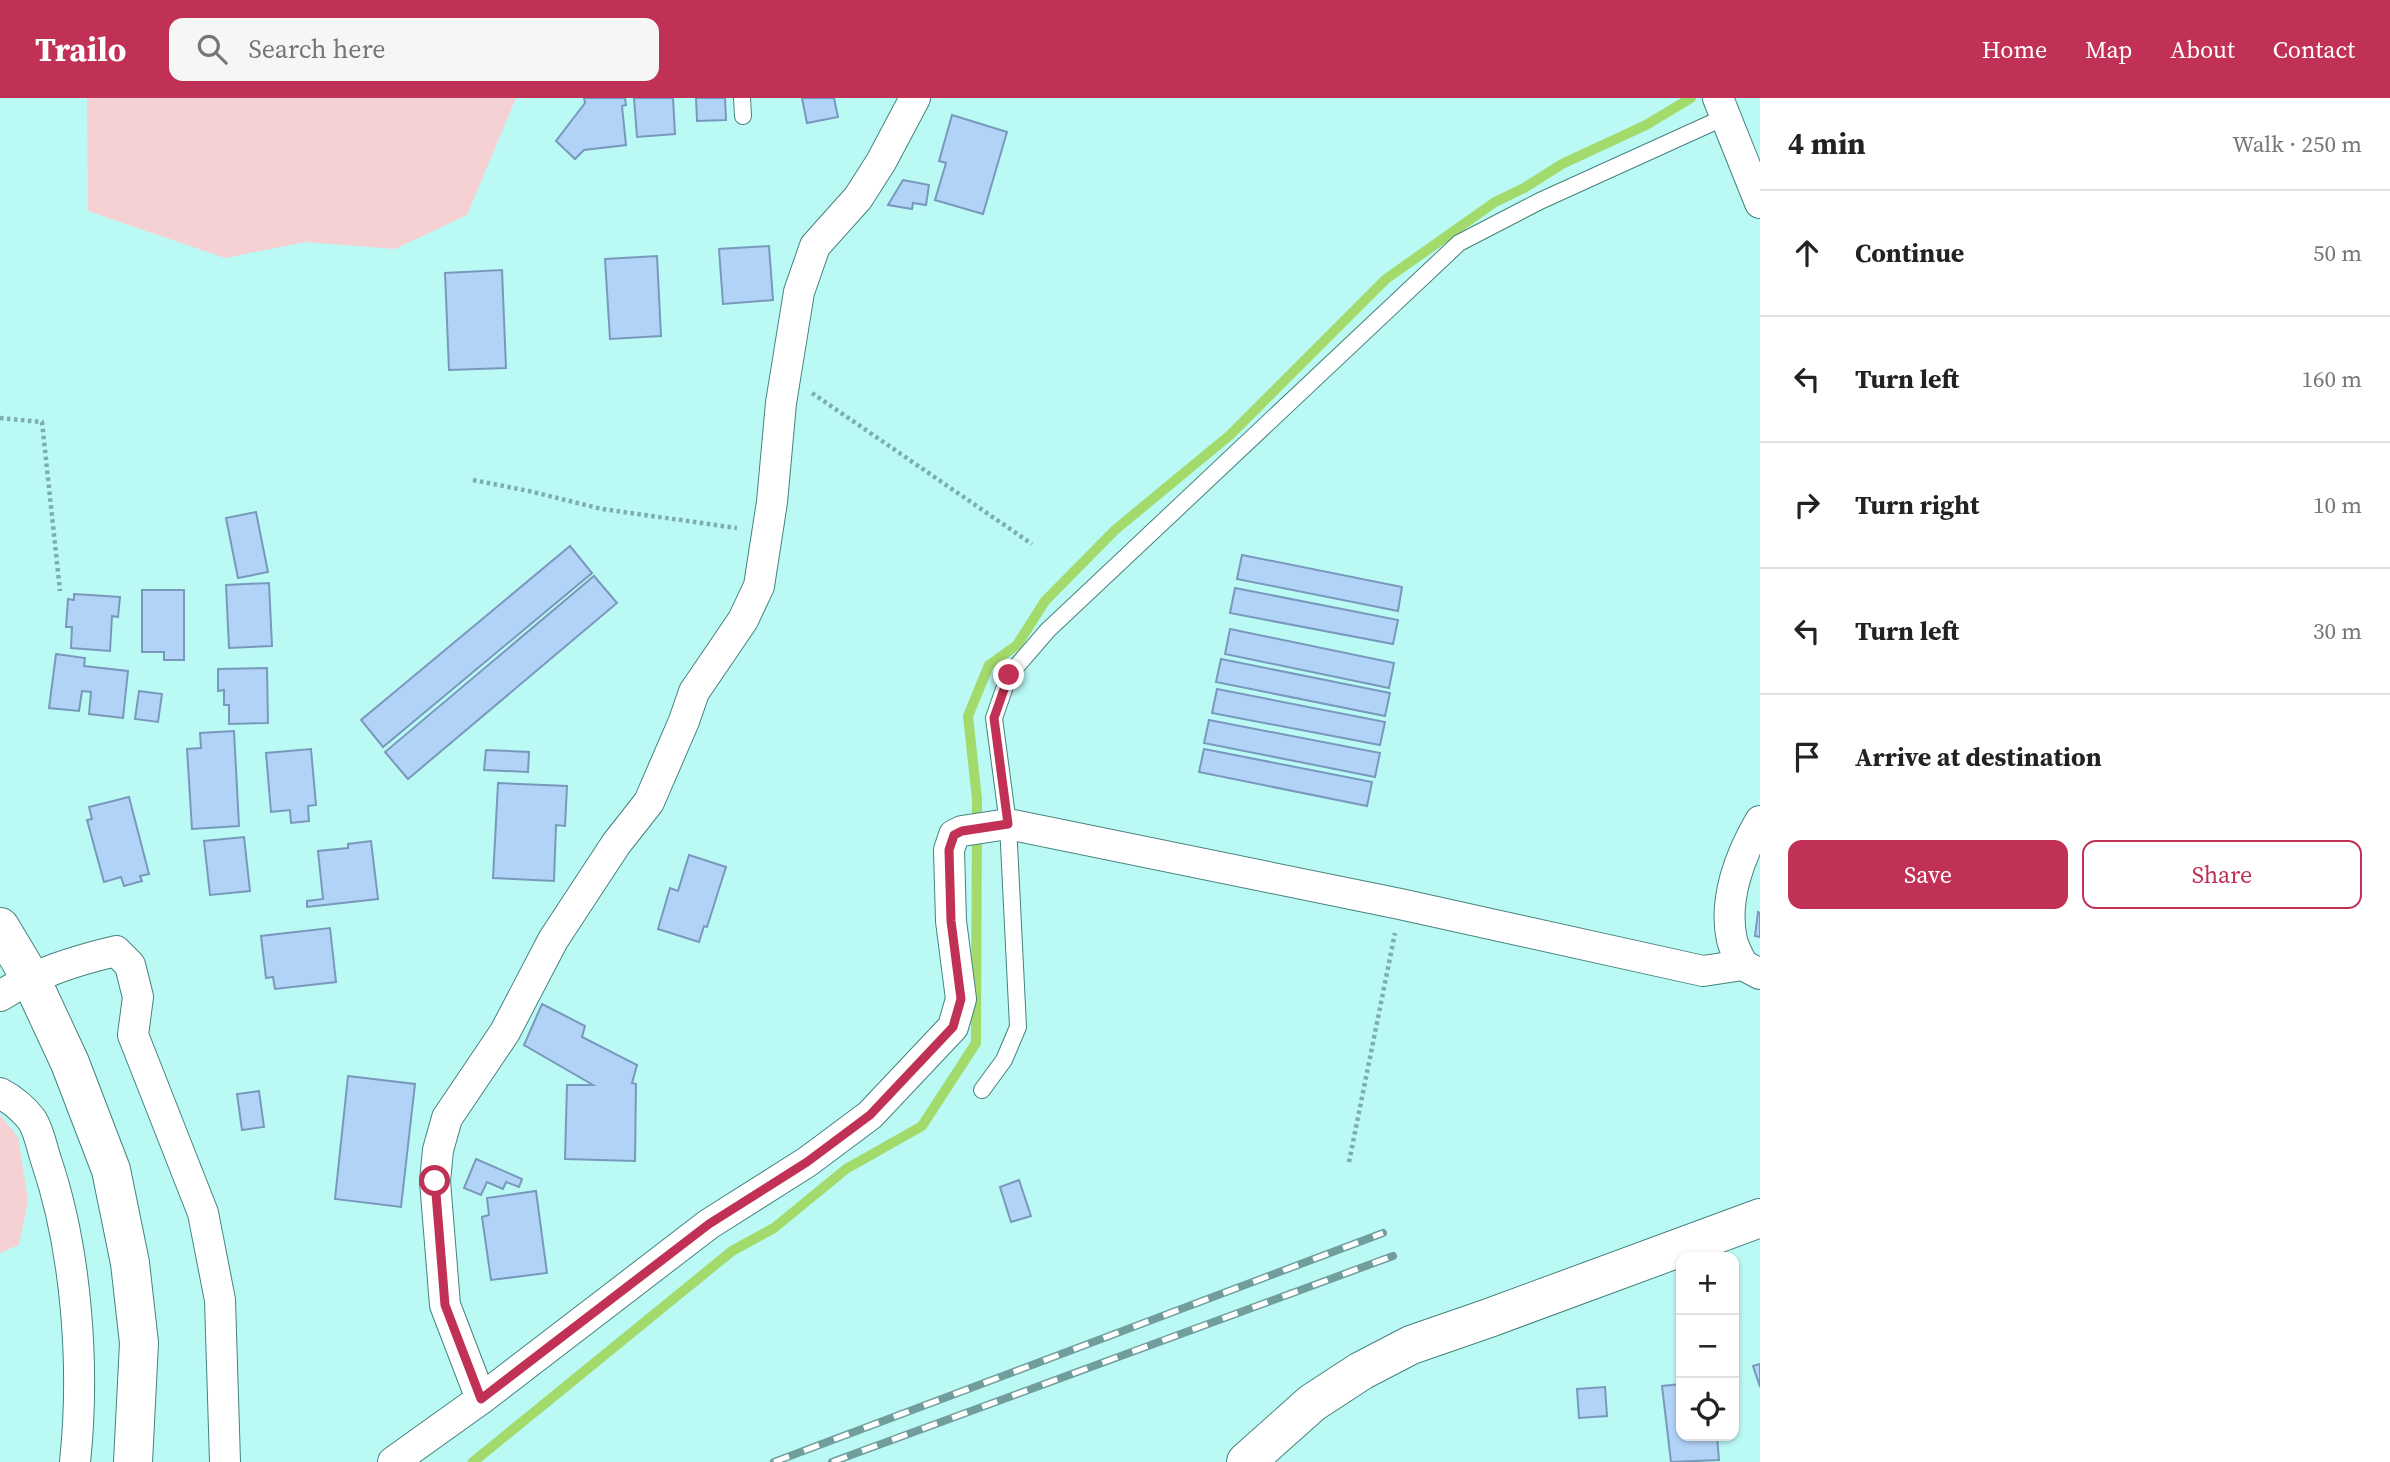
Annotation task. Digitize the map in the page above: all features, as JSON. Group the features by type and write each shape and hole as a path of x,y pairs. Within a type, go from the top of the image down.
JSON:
{"street":[{"path":"481,1399 445,1305 435,1181 438,1150 447,1118 505,1032 553,940 615,844 649,802 694,692 743,620 759,586 799,292 815,246 858,198 881,162 915,98"},
{"path":"1722,107 1760,203"},
{"path":"1751,970 1732,942 1730,922 1735,873 1760,821"},
{"path":"393,1462 481,1399 709,1224 807,1162 870,1115 953,1027 961,999 951,921 949,850 954,835 962,831 1008,824 1400,904 1703,971 1751,970"},
{"path":"0,927 15,987 70,1063 111,1170 130,1262 139,1343 134,1458"},
{"path":"15,987 79,960 116,951 130,965 138,997 133,1035 203,1213 213,1263 220,1300 225,1462"},
{"path":"0,1093 15,1101 33,1122 53,1182 71,1264 79,1424 75,1462"},
{"path":"1245,1462 1312,1402 1361,1371 1411,1345 1760,1218"}],"lane":[{"path":"741,98 743,116"},
{"path":"982,1090 1004,1060 1018,1027 1008,824 994,718 1009,675 1048,630 1459,243 1722,107"}],"path":[{"path":"786,374 1032,544"},
{"path":"0,418 42,422 60,591"},
{"path":"473,480 601,509 768,532"},
{"path":"1349,1162 1400,904"}],"shaded area":[{"path":"87,98 516,98 467,215 395,249 305,242 225,258 88,211"},
{"path":"0,1115 18,1137 28,1200 19,1245 0,1253"}],"building":[{"path":"584,98 625,98 626,105 622,106 626,145 584,150 575,159 556,141 585,103"},
{"path":"634,98 673,98 675,134 637,137"},
{"path":"696,98 725,98 726,120 697,121"},
{"path":"802,98 834,98 838,117 807,123"},
{"path":"952,115 1007,132 983,214 935,200 946,163 939,161"},
{"path":"903,180 929,185 926,205 913,203 912,209 888,205"},
{"path":"769,246 773,300 723,304 719,249"},
{"path":"657,256 661,336 610,339 605,259"},
{"path":"502,270 506,368 449,370 445,273"},
{"path":"256,512 268,572 238,578 226,518"},
{"path":"570,546 592,573 383,747 361,720"},
{"path":"1242,555 1402,587 1398,611 1237,579"},
{"path":"594,576 617,603 408,779 385,752"},
{"path":"269,583 272,646 229,648 226,585"},
{"path":"1235,588 1398,620 1393,644 1230,613"},
{"path":"142,590 184,590 184,660 164,660 164,652 142,652"},
{"path":"74,594 120,597 118,617 112,616 110,651 71,648 72,627 66,627 68,599 74,600"},
{"path":"1230,629 1394,663 1389,688 1225,654"},
{"path":"56,654 85,658 84,666 128,671 123,718 89,714 91,692 82,691 79,711 49,708"},
{"path":"1221,659 1390,693 1385,716 1216,682"},
{"path":"267,668 268,723 229,724 229,705 224,705 224,690 218,691 218,669"},
{"path":"1217,689 1385,722 1380,745 1212,713"},
{"path":"139,691 162,694 158,722 135,719"},
{"path":"1209,720 1380,753 1375,777 1204,743"},
{"path":"234,731 239,826 192,829 187,749 201,748 200,733"},
{"path":"311,749 316,805 308,806 309,821 291,823 290,810 271,812 266,753"},
{"path":"1204,749 1372,782 1367,806 1199,772"},
{"path":"486,750 529,752 528,772 484,770"},
{"path":"498,783 567,786 565,826 556,825 554,881 493,878"},
{"path":"129,797 149,874 140,876 142,881 124,886 121,877 104,882 87,820 92,819 89,807"},
{"path":"244,837 250,891 210,895 204,841"},
{"path":"371,841 378,899 307,907 307,901 323,899 318,851 348,848 348,844"},
{"path":"689,855 726,867 707,927 704,926 699,942 658,929 670,888 678,891"},
{"path":"1758,912 1760,913 1760,937 1755,936"},
{"path":"330,928 336,982 275,989 273,977 266,978 261,936"},
{"path":"542,1004 585,1026 582,1037 637,1065 632,1083 636,1084 635,1161 565,1159 567,1085 593,1085 524,1045"},
{"path":"348,1076 415,1084 401,1207 335,1199"},
{"path":"259,1091 264,1127 242,1130 237,1094"},
{"path":"476,1159 522,1179 519,1187 506,1182 503,1189 487,1182 481,1195 464,1188"},
{"path":"1019,1180 1031,1216 1011,1222 1000,1187"},
{"path":"536,1191 547,1273 491,1280 482,1217 489,1215 487,1198"},
{"path":"1760,1364 1760,1387 1753,1366"},
{"path":"1676,1385 1676,1441 1717,1441 1719,1460 1671,1462 1662,1386"},
{"path":"1605,1387 1607,1416 1579,1418 1577,1389"}],"waterway":[{"path":"473,1462 732,1251 774,1228 846,1169 922,1126 976,1043 977,799 968,716 989,665 1017,645 1045,601 1115,530 1230,435 1386,279 1495,202 1524,188 1562,164 1646,125 1691,98"}],"railway":[{"path":"774,1462 1383,1233"},
{"path":"832,1462 1393,1256"}],"route":[{"path":"435,1181 445,1305 481,1399 709,1224 807,1162 870,1115 953,1027 961,999 951,921 949,850 954,835 962,831 1008,824 994,718 1009,675"}]}
